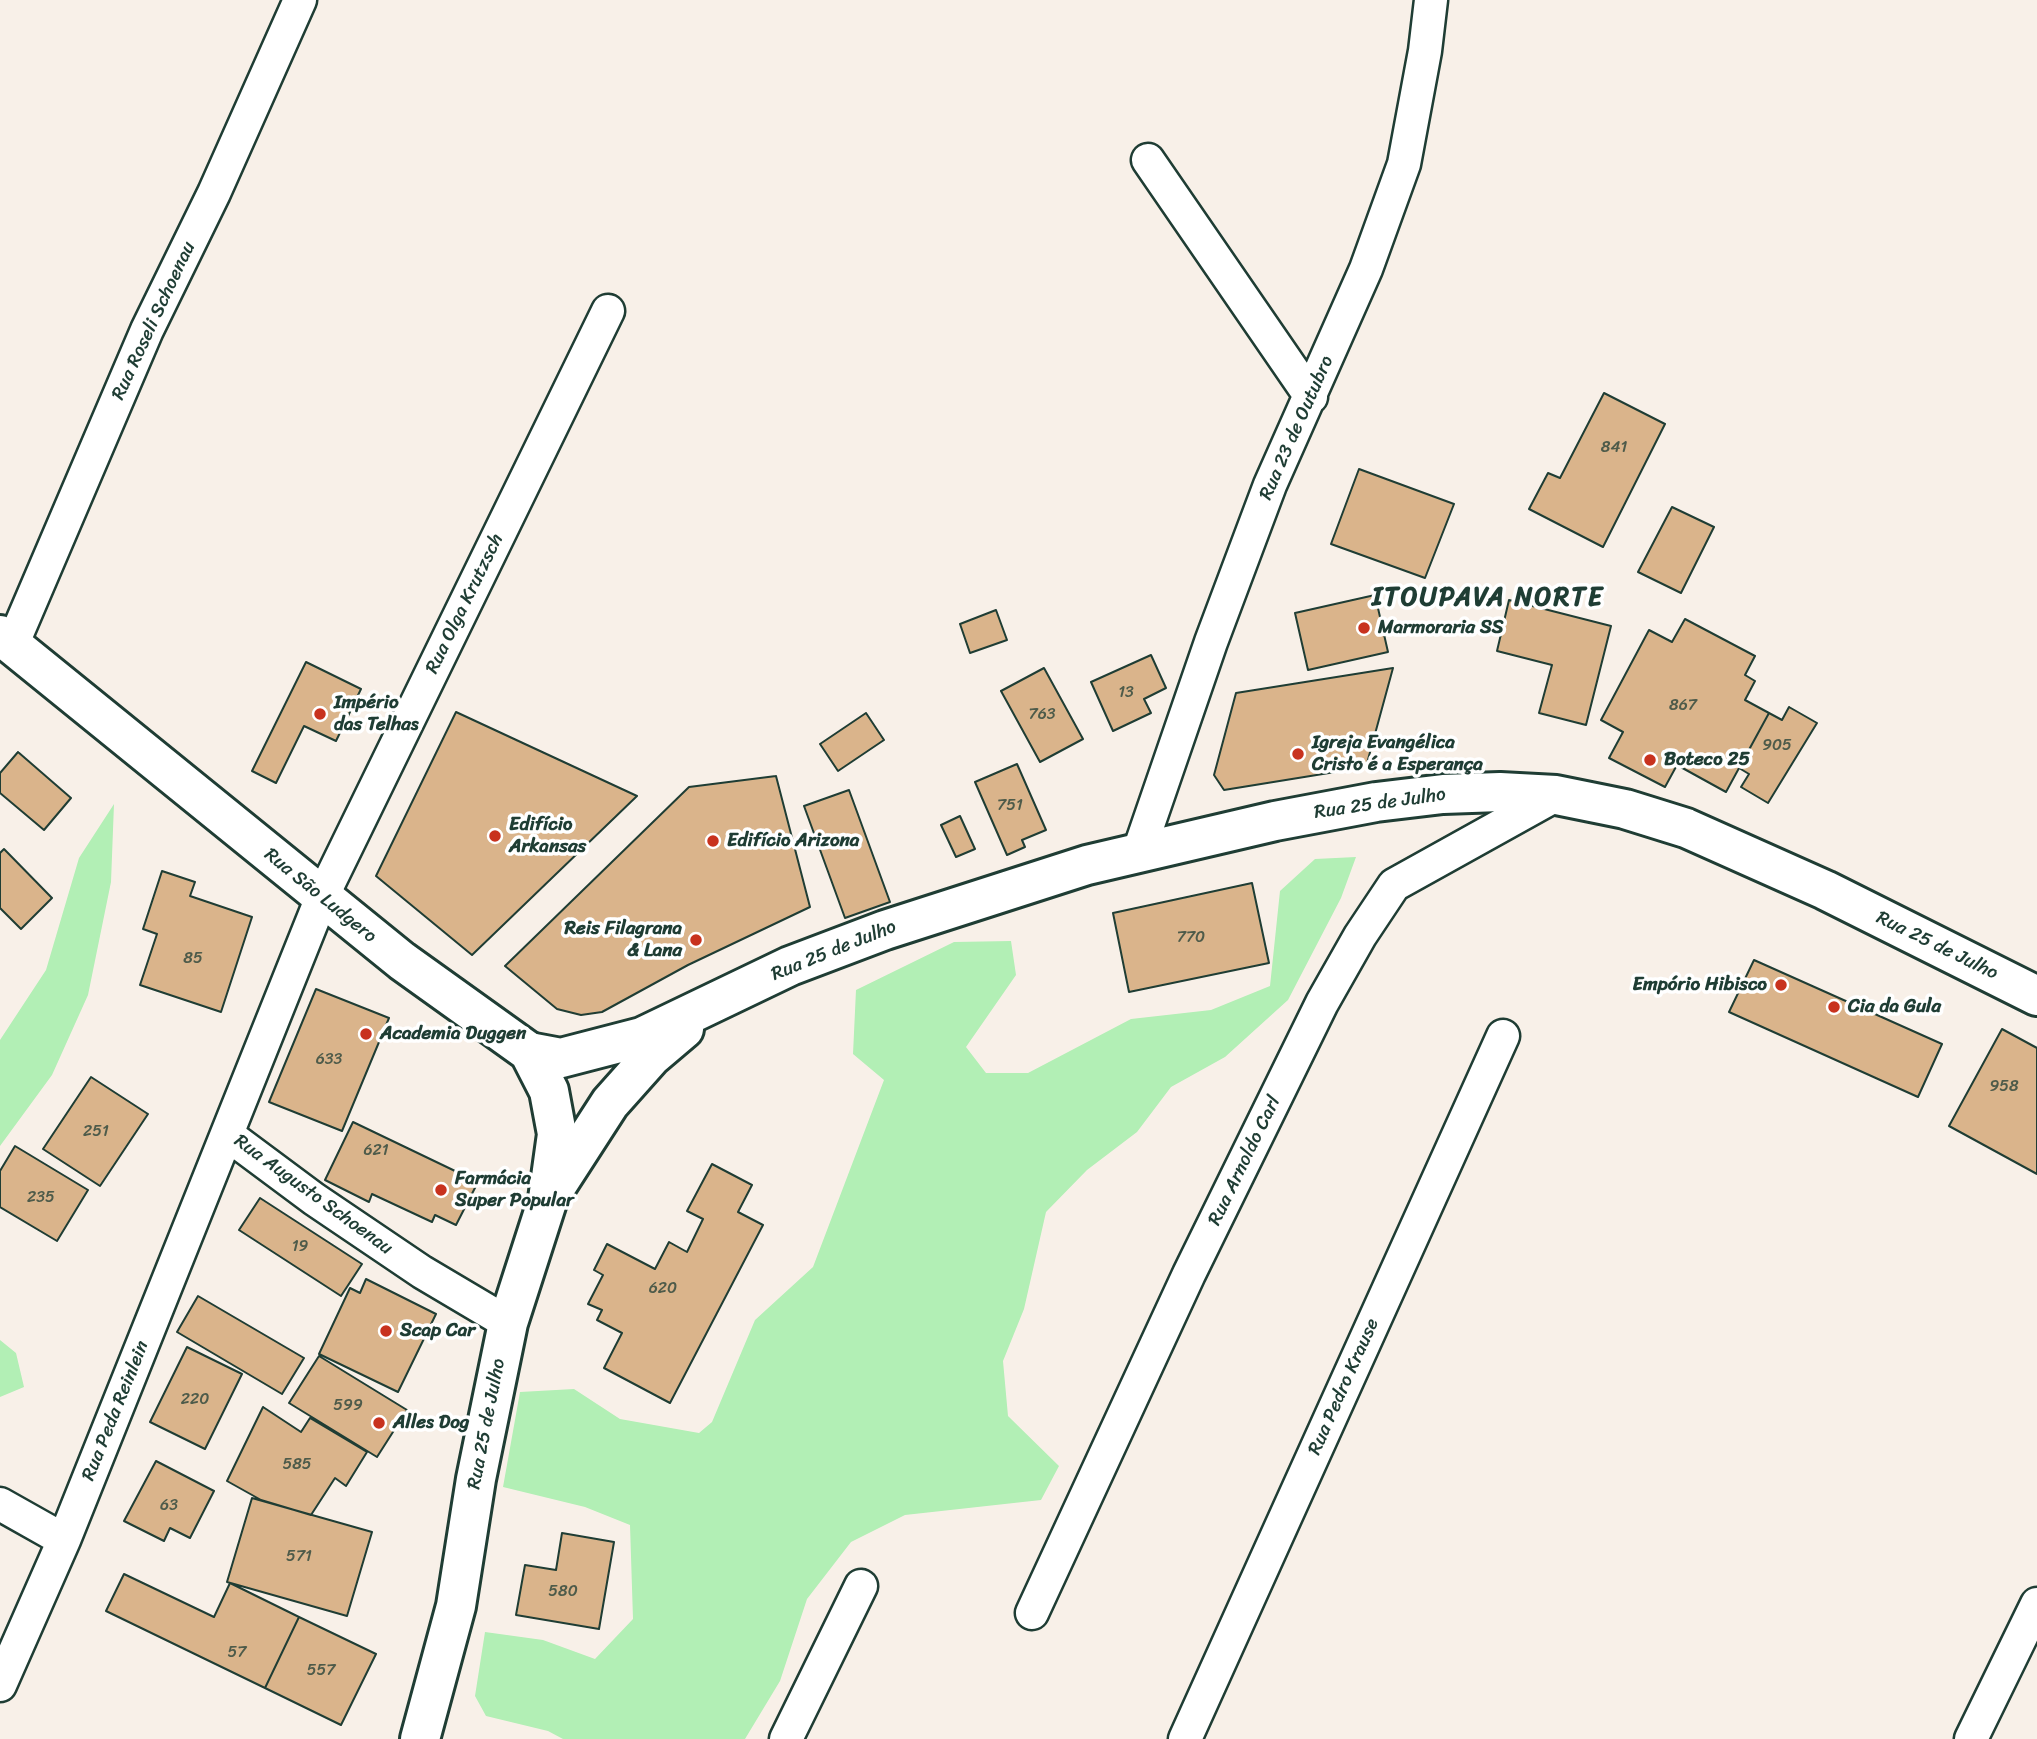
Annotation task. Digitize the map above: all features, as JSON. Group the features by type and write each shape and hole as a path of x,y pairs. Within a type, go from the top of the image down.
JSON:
{"main road":[{"name":"Rua São Ludgero","path":"6,639 402,961 528,1052 549,1091 557,1134 548,1199"},
{"name":"Rua 25 de Julho","path":"528,1052 561,1058 642,1037 790,967 885,930 976,898 1139,851 1376,802 1443,794 1500,792 1556,795 1625,808 1686,828 1825,890 2037,996"},
{"name":"Rua 25 de Julho","path":"420,1739 456,1606 476,1479 508,1323 548,1199 610,1103 651,1056 713,1005"}],"street":[{"name":"Rua Roseli Schoenau","path":"6,639 147,330 214,193 299,0"},
{"name":"Rua 23 de Outubro","path":"1139,851 1255,524 1366,269 1404,164 1426,51 1432,0"},
{"path":"1148,160 1311,397"},
{"name":"Rua Olga Krutzsch","path":"322,897 608,312"},
{"name":"Rua Arnoldo Carl","path":"1032,1613 1195,1261 1322,1003 1360,936 1394,885 1556,795"},
{"name":"Rua Augusto Schoenau","path":"322,897 228,1135 335,1214 422,1272 508,1323"},
{"name":"Rua Pedro Krause","path":"1185,1739 1503,1036"},
{"name":"Rua Peda Reinlein","path":"0,1685 64,1540 228,1135"},
{"path":"0,1504 64,1540"},
{"path":"786,1739 860,1586"},
{"path":"1971,1739 2037,1604"}],"green space":[{"path":"114,804 111,882 88,995 52,1075 0,1146 0,1040 46,970 79,858"},
{"path":"1356,857 1341,898 1288,1000 1225,1057 1171,1087 1137,1132 1087,1170 1046,1212 1024,1309 1003,1361 1008,1416 1059,1466 1041,1500 905,1515 851,1542 807,1599 780,1681 745,1739 563,1739 548,1731 486,1716 475,1696 485,1632 543,1640 595,1659 633,1619 630,1525 585,1507 503,1487 520,1392 574,1389 620,1419 699,1433 712,1422 755,1320 813,1267 884,1080 853,1054 856,990 954,942 1011,941 1016,975 966,1047 986,1073 1028,1073 1131,1019 1211,1010 1270,986 1280,891 1315,859"},
{"path":"0,1340 16,1353 24,1387 0,1397"}],"building":[{"path":"1604,393 1665,424 1603,547 1529,509 1548,473 1560,478"},
{"path":"1359,469 1454,504 1425,578 1331,544"},
{"path":"1672,507 1714,527 1681,593 1638,572"},
{"path":"1375,595 1388,652 1308,670 1295,613"},
{"path":"1509,600 1611,626 1586,725 1539,713 1552,665 1497,651"},
{"path":"996,610 1007,640 970,653 960,624"},
{"path":"1685,619 1755,656 1745,675 1755,681 1745,700 1769,713 1726,792 1677,765 1665,787 1609,758 1623,732 1601,720 1649,630 1672,642"},
{"path":"1151,655 1166,688 1144,699 1151,713 1113,731 1091,682"},
{"path":"306,662 361,689 336,741 304,726 276,783 252,771"},
{"path":"1044,668 1083,739 1040,762 1001,691"},
{"path":"1393,668 1366,767 1224,790 1214,775 1236,693"},
{"path":"1789,707 1817,723 1768,803 1741,787 1749,774 1739,768 1769,713 1782,720"},
{"name":"Edifício Arkansas","path":"456,712 637,796 472,955 376,876"},
{"path":"866,713 884,740 838,771 820,744"},
{"path":"18,752 71,798 44,830 0,793 0,773"},
{"path":"1017,764 1046,830 1022,840 1025,847 1007,855 975,782"},
{"name":"Edifício Arizona","path":"776,776 810,907 688,965 602,1012 581,1015 557,1009 505,966 689,787"},
{"path":"849,790 890,902 845,918 804,806"},
{"path":"960,816 975,849 956,857 941,825"},
{"path":"4,849 52,898 21,929 0,908 0,853"},
{"path":"162,871 195,882 190,896 252,917 221,1012 140,985 157,934 143,929"},
{"path":"1252,883 1269,963 1129,992 1113,913"},
{"path":"1754,960 1942,1044 1918,1097 1729,1012"},
{"path":"316,989 389,1018 342,1131 269,1102"},
{"path":"2002,1029 2037,1048 2037,1174 1949,1126"},
{"path":"91,1077 148,1114 100,1186 43,1149"},
{"path":"353,1122 478,1182 456,1225 435,1215 432,1222 372,1194 369,1202 325,1180"},
{"path":"15,1146 88,1190 57,1241 0,1207 0,1171"},
{"path":"712,1164 752,1185 738,1212 763,1225 670,1403 604,1368 622,1333 597,1320 602,1310 588,1304 603,1275 594,1270 607,1244 655,1269 669,1242 687,1252 703,1219 687,1211"},
{"path":"260,1198 362,1264 341,1296 239,1230"},
{"path":"366,1279 436,1314 398,1392 319,1354 350,1288 360,1293"},
{"path":"198,1296 304,1358 282,1394 177,1332"},
{"path":"187,1347 242,1374 205,1449 150,1422"},
{"path":"319,1356 407,1410 377,1457 289,1403"},
{"path":"263,1407 301,1432 310,1418 367,1452 346,1486 335,1478 311,1515 261,1500 227,1481"},
{"path":"156,1461 214,1491 190,1538 170,1528 164,1541 124,1521"},
{"path":"252,1498 372,1532 347,1616 227,1582"},
{"path":"562,1533 614,1542 599,1629 516,1615 525,1565 556,1570"},
{"path":"124,1574 214,1617 230,1583 299,1617 265,1688 106,1611"},
{"path":"299,1617 376,1654 341,1725 265,1688"}],"place":[{"name":"Marmoraria SS","path":"1364,628"},
{"name":"Império das Telhas","path":"320,714"},
{"name":"Igreja Evangélica Cristo é a Esperança","path":"1298,754"},
{"name":"Boteco 25","path":"1650,760"},
{"name":"Edifício Arkansas","path":"495,836"},
{"name":"Edifício Arizona","path":"713,841"},
{"name":"Reis Filagrana & Lana","path":"696,940"},
{"name":"Empório Hibisco","path":"1781,985"},
{"name":"Cia da Gula","path":"1834,1007"},
{"name":"Academia Duggen","path":"366,1034"},
{"name":"Farmácia Super Popular","path":"441,1190"},
{"name":"Scap Car","path":"386,1331"},
{"name":"Alles Dog","path":"379,1423"}],"district":[{"name":"ITOUPAVA NORTE","path":"1488,598"}]}
